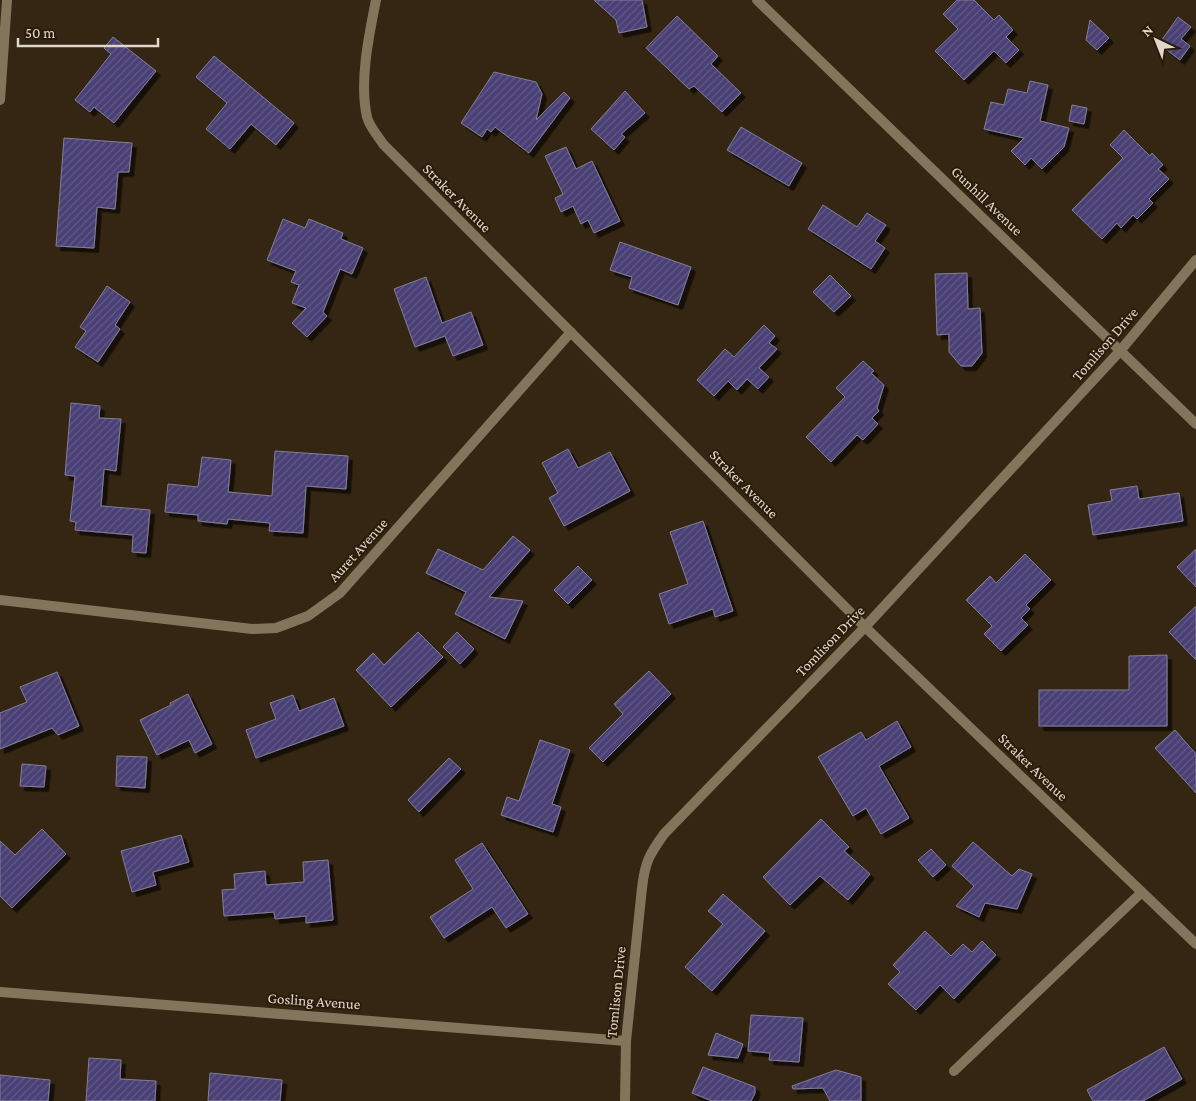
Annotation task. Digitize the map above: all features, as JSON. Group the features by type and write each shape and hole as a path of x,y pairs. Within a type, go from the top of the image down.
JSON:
{"street":[{"path":"0,100 7,0"},
{"name":"Straker Avenue","path":"376,0 370,30 364,85 367,118 383,144 865,627 1196,944"},
{"name":"Gunhill Avenue","path":"757,0 1196,424"},
{"name":"Tomlison Drive","path":"625,1101 626,1041 644,871 650,855 664,834 865,627 1120,351 1196,260"},
{"name":"Auret Avenue","path":"0,600 252,629 276,628 308,616 340,593 571,332"},
{"path":"954,1071 1142,892"},
{"name":"Gosling Avenue","path":"0,992 626,1041"}],"building":[{"path":"594,0 642,0 647,27 619,33 616,20"},
{"path":"957,0 974,0 994,20 999,15 1013,30 1006,37 1019,50 1006,63 994,51 964,80 935,51 958,29 943,14"},
{"path":"677,16 718,56 711,64 741,93 722,112 694,86 689,89 646,48"},
{"path":"1178,17 1191,27 1181,39 1190,46 1180,60 1159,44"},
{"path":"1090,20 1109,38 1097,50 1086,40"},
{"path":"113,37 156,71 114,123 94,107 90,112 75,100 111,54 104,48"},
{"path":"214,56 294,123 276,145 251,124 230,149 206,129 227,103 196,77"},
{"path":"494,72 536,82 542,94 536,120 564,92 570,98 529,153 495,127 491,132 487,129 482,137 461,123"},
{"path":"1030,81 1048,85 1040,121 1069,128 1064,147 1042,169 1031,158 1025,165 1011,151 1024,138 984,129 991,102 1004,105 1008,89 1027,93"},
{"path":"625,91 645,113 621,134 625,137 614,150 591,129"},
{"path":"1072,105 1087,108 1084,124 1069,121"},
{"path":"741,127 802,163 789,186 727,150"},
{"path":"1124,130 1150,156 1152,153 1163,165 1158,169 1169,179 1149,199 1153,203 1137,219 1133,215 1121,228 1117,223 1102,239 1072,210 1123,158 1110,145"},
{"path":"64,138 132,143 129,172 118,172 115,209 97,207 94,248 56,246"},
{"path":"566,147 576,169 592,161 620,221 594,233 588,220 581,224 573,206 561,212 555,198 563,194 545,156"},
{"path":"823,205 857,227 867,213 886,225 875,241 885,248 871,269 808,229"},
{"path":"283,219 305,228 309,219 343,233 341,239 363,248 352,274 340,269 323,312 327,316 307,337 292,323 306,308 292,303 299,285 291,282 296,271 267,260"},
{"path":"620,242 691,267 678,305 629,288 632,277 610,270"},
{"path":"967,273 968,309 980,308 982,353 972,366 961,366 949,352 949,334 937,335 935,274"},
{"path":"830,275 851,296 834,312 813,292"},
{"path":"426,277 442,323 471,312 483,345 453,356 445,336 415,347 394,289"},
{"path":"107,286 130,302 115,325 120,329 98,362 75,347 86,331 80,327"},
{"path":"764,325 775,336 769,343 777,349 759,368 769,377 758,389 747,379 737,390 728,381 714,396 697,380 725,349 734,357"},
{"path":"863,361 874,371 871,373 884,385 877,408 879,411 872,418 878,424 863,440 857,435 831,462 806,437 845,397 836,388"},
{"path":"71,403 100,406 99,418 121,419 116,471 104,469 101,506 150,510 146,553 132,552 133,535 75,530 76,522 70,521 75,476 65,475"},
{"path":"568,449 578,468 610,452 630,491 564,526 549,498 558,493 542,463"},
{"path":"275,451 348,456 346,489 306,486 303,533 269,531 270,523 228,519 227,524 198,521 198,515 165,512 168,484 198,487 202,457 231,460 228,492 272,496"},
{"path":"1137,486 1139,499 1179,493 1183,521 1093,535 1088,505 1112,501 1110,490"},
{"path":"703,521 733,611 715,617 713,609 669,624 659,594 688,584 670,532"},
{"path":"513,536 530,550 489,597 523,601 505,639 455,614 466,592 426,573 438,549 483,570"},
{"path":"1196,549 1196,587 1177,567"},
{"path":"1025,554 1051,580 1026,605 1030,609 1021,618 1028,625 1001,651 984,634 992,626 966,600 990,576 996,583"},
{"path":"578,566 592,580 568,604 554,590"},
{"path":"1196,606 1196,660 1169,632"},
{"path":"418,632 443,657 391,707 356,670 373,653 384,665"},
{"path":"457,632 474,649 460,664 443,647"},
{"path":"1167,655 1167,726 1039,726 1039,690 1129,690 1129,656"},
{"path":"649,671 671,694 603,762 589,748 623,714 614,704"},
{"path":"57,672 79,726 58,735 52,728 0,749 0,713 27,702 20,687"},
{"path":"188,694 212,744 195,753 189,740 157,755 140,720 171,705 170,703"},
{"path":"293,695 299,711 334,698 344,726 256,758 246,730 276,719 270,703"},
{"path":"897,721 911,747 879,766 909,818 881,834 866,808 853,816 818,757 861,732 866,740"},
{"path":"1175,730 1196,754 1196,793 1155,748"},
{"path":"540,740 570,750 552,804 561,807 553,832 501,815 507,797 519,801"},
{"path":"117,756 147,757 145,788 116,786"},
{"path":"449,758 461,769 419,812 408,800"},
{"path":"22,764 46,766 44,787 20,786"},
{"path":"821,819 849,847 844,851 870,874 848,900 820,876 790,905 763,877"},
{"path":"42,829 66,854 12,908 0,896 0,841 15,855"},
{"path":"181,835 189,862 153,872 156,885 132,892 121,851"},
{"path":"973,842 1012,876 1019,869 1032,874 1017,909 985,903 979,917 956,906 974,886 952,866"},
{"path":"482,843 528,914 506,928 492,907 444,938 430,917 473,889 455,860"},
{"path":"931,849 946,865 933,877 918,860"},
{"path":"328,860 333,920 306,923 306,916 275,919 274,912 224,916 222,890 235,889 234,874 265,871 266,885 304,882 303,862"},
{"path":"723,894 765,931 712,991 685,967 723,924 708,911"},
{"path":"925,931 951,956 963,944 972,952 982,941 996,955 954,999 940,985 916,1010 888,984 900,972 893,965"},
{"path":"751,1015 803,1018 799,1062 769,1060 770,1053 748,1051"},
{"path":"716,1033 743,1044 738,1058 708,1055"},
{"path":"1164,1047 1182,1079 1143,1101 1093,1101 1087,1090"},
{"path":"89,1058 121,1060 120,1079 156,1081 155,1101 86,1101"},
{"path":"703,1067 755,1087 755,1093 751,1101 712,1101 692,1093"},
{"path":"836,1070 861,1077 861,1101 830,1101 823,1088 793,1089 792,1086"},
{"path":"210,1073 282,1080 280,1101 208,1101"},
{"path":"0,1075 50,1080 48,1101 0,1101"}]}
